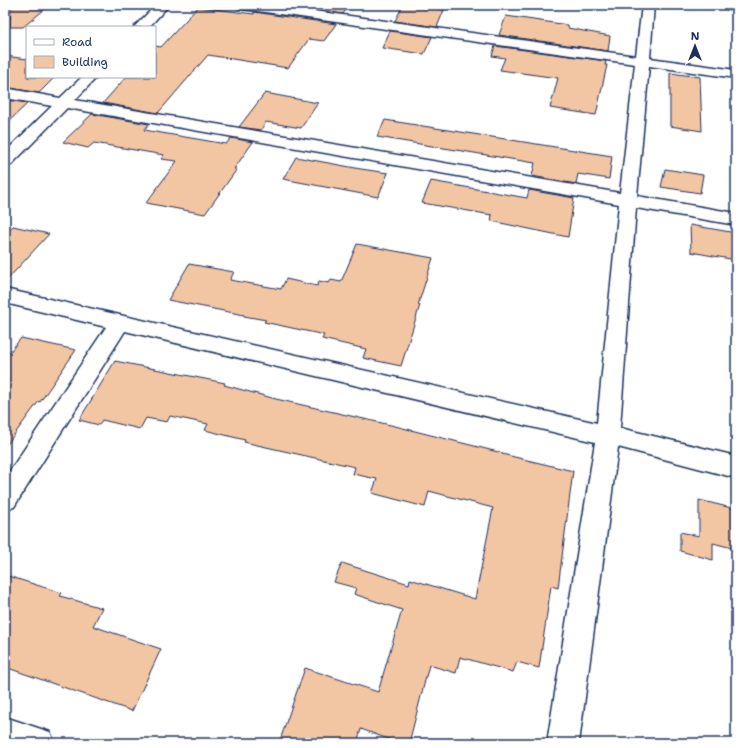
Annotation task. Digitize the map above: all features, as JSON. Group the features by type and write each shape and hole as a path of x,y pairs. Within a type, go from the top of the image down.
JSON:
{"street":[{"path":"142,26 163,5"},
{"path":"243,5 736,74"},
{"path":"563,743 608,436 628,201 648,5"},
{"path":"5,161 89,78"},
{"path":"5,93 736,219"},
{"path":"5,296 736,467"},
{"path":"5,499 120,322"},
{"path":"5,732 39,743"}],"building":[{"path":"11,5 50,5 23,27 10,27"},
{"path":"282,5 349,5 343,14"},
{"path":"403,5 437,7 437,9 444,10 437,27 395,21"},
{"path":"198,7 254,14 254,12 336,24 324,41 309,39 288,68 208,55 158,113 103,103 125,78 156,78 156,46 161,47"},
{"path":"506,16 568,25 568,28 610,36 608,51 499,35"},
{"path":"390,31 432,37 424,54 382,48"},
{"path":"495,46 606,61 605,65 607,65 596,115 550,108 558,78 500,70 505,58 492,56"},
{"path":"5,56 26,59 26,78 54,78 39,93 5,87"},
{"path":"670,73 700,77 702,131 670,126"},
{"path":"265,93 318,103 301,128 266,122 261,130 239,127"},
{"path":"5,100 28,103 5,125"},
{"path":"92,114 149,124 144,130 226,144 231,138 253,142 234,169 237,169 205,214 146,203 177,161 161,159 164,155 94,143 88,148 63,142"},
{"path":"385,120 612,156 609,179 578,174 576,184 532,176 535,163 377,137"},
{"path":"296,157 388,173 378,197 283,179"},
{"path":"665,169 703,175 700,193 661,187"},
{"path":"431,181 527,198 529,190 574,198 568,237 491,221 492,215 422,203"},
{"path":"690,225 736,233 736,260 691,252"},
{"path":"13,226 49,234 5,282 5,234"},
{"path":"357,244 433,258 401,366 363,358 366,349 322,339 324,335 264,322 266,320 244,315 168,300 189,264 234,272 230,280 281,289 286,279 317,286 319,281 329,283 331,280 341,282"},
{"path":"21,338 76,350 40,402 39,401 5,447 5,358"},
{"path":"115,361 225,383 224,385 276,399 395,426 573,471 558,588 551,586 539,668 517,662 513,672 460,657 456,673 429,665 409,743 399,743 361,729 357,743 279,743 305,668 378,692 402,610 354,594 356,588 334,582 342,563 409,584 410,579 475,599 493,508 429,491 425,507 372,493 377,479 353,474 355,467 244,442 245,440 205,430 208,424 170,416 167,422 146,418 140,429 102,420 99,425 79,420"},
{"path":"699,500 736,509 736,549 713,543 713,560 680,551 680,532 699,536"},
{"path":"5,575 62,593 60,596 102,608 93,626 161,649 132,711 5,667"}]}
